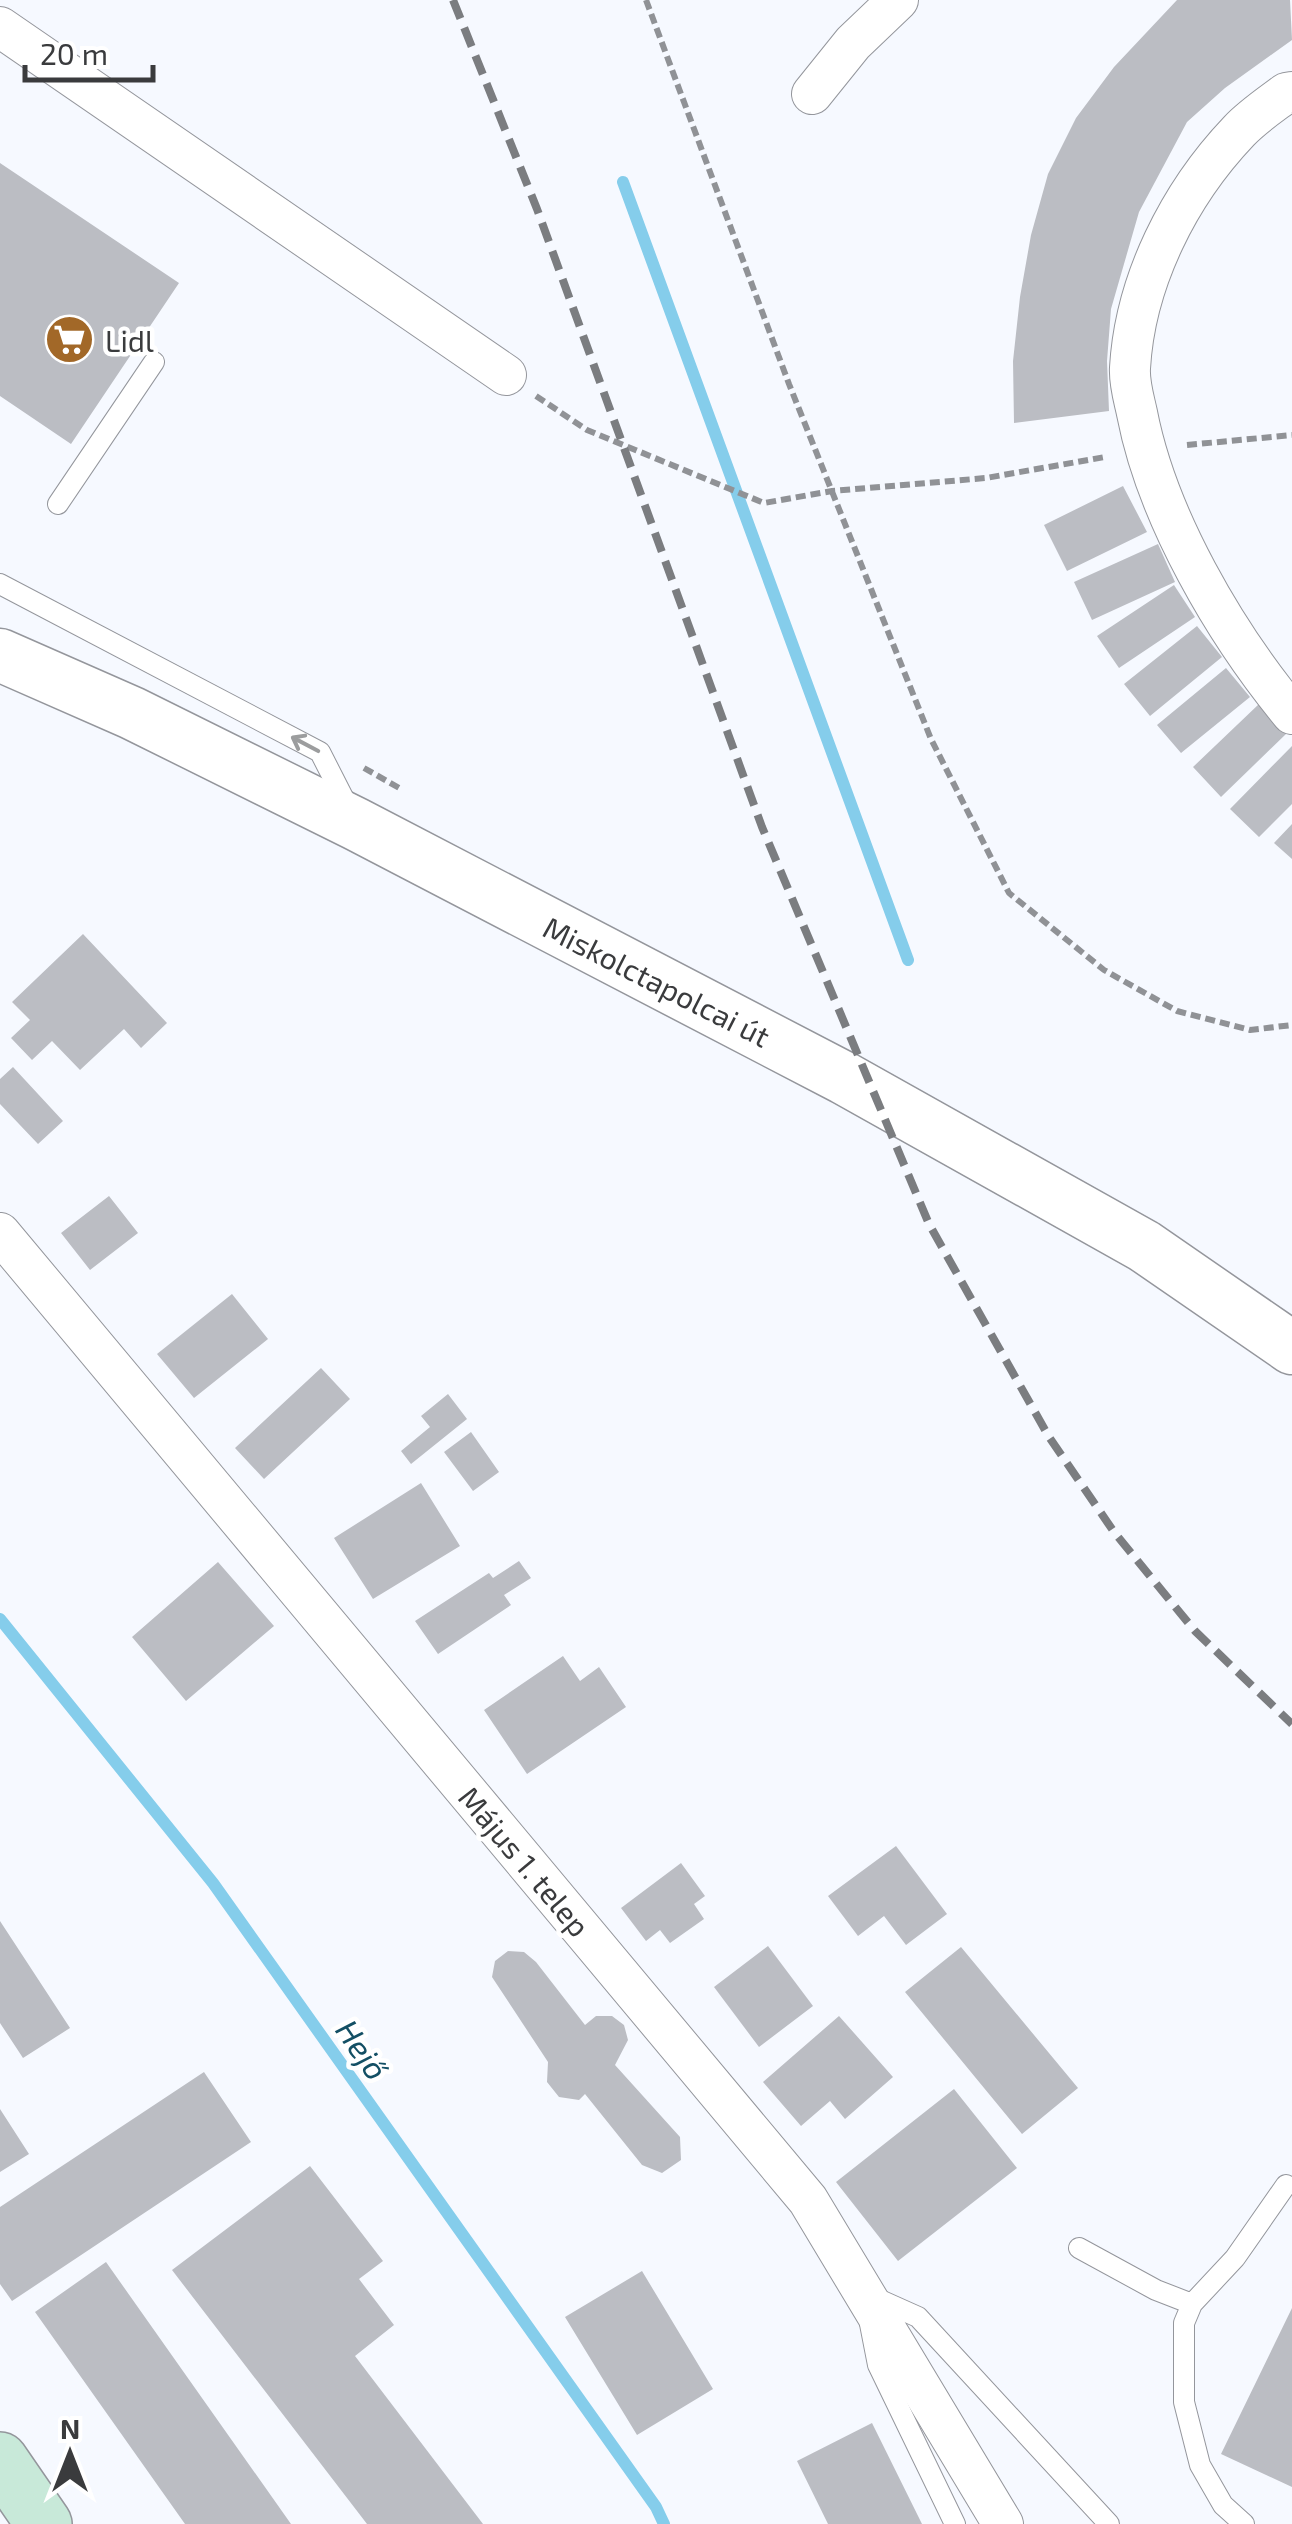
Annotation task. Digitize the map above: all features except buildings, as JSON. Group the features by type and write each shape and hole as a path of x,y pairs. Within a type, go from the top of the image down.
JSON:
{"main road":[{"path":"0,2460 44,2524"}],"street":[{"path":"812,94 898,0"},
{"path":"0,27 506,375"},
{"path":"1292,92 1242,128 1200,176 1166,234 1136,314 1130,372 1144,450 1174,527 1250,664 1292,714"},
{"name":"Miskolctapolcai út","path":"0,655 132,713 356,824 844,1078 1144,1246 1292,1348"},
{"name":"Május 1. telep","path":"0,1233 808,2200 1003,2524"}],"lane":[{"path":"58,504 154,362"},
{"path":"0,584 320,752 356,824"},
{"path":"1244,2524 1223,2505 1200,2465 1184,2402 1184,2323 1192,2304 1235,2258 1286,2185"},
{"path":"1079,2248 1156,2290 1192,2304"},
{"path":"865,2293 878,2365 955,2524"},
{"path":"865,2293 918,2317 1108,2524"}],"path":[{"path":"646,0 832,491 931,739 1008,893 1104,970 1177,1012 1250,1030 1292,1025"},
{"path":"506,375 587,430 764,503 832,491 986,478 1144,450 1292,435"}],"waterway":[{"path":"623,182 908,960"},
{"name":"Hejő","path":"0,1619 213,1883 656,2507 664,2524"}],"railway":[{"path":"453,0 537,209 762,827 929,1224 1049,1437 1114,1532 1195,1631 1292,1724"}],"place":[{"name":"Lidl","path":"70,340"}]}
